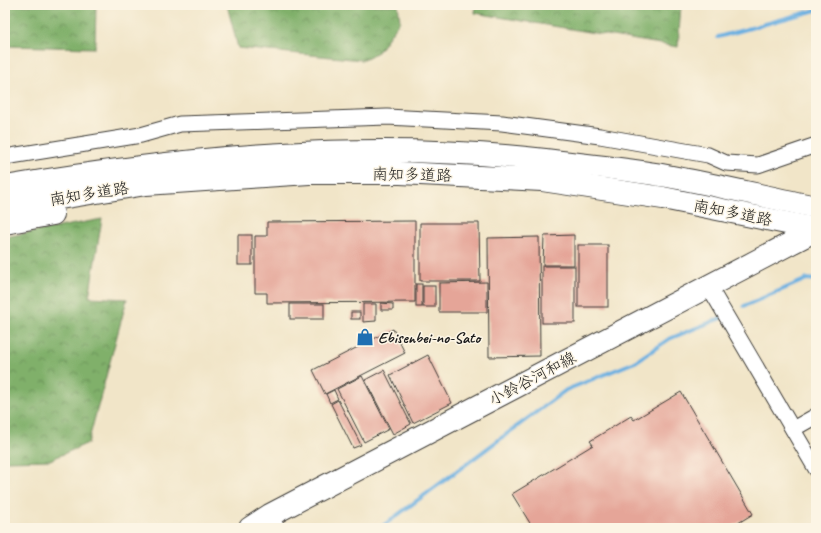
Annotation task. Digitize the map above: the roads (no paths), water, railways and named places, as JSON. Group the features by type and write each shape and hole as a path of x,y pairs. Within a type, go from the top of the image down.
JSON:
{"main road":[{"name":"南知多道路","path":"5,187 204,161 288,153 435,152 543,160 666,176 816,207"},
{"name":"南知多道路","path":"5,207 146,184 309,173 400,173 542,180 662,198 792,223 816,230"},
{"path":"5,223 134,198 146,184"},
{"name":"小鈴谷河和線","path":"250,528 274,522 708,286 816,230"}],"street":[{"path":"5,157 141,135 180,124 387,117 502,123 615,139 708,155 726,163 748,166 758,165 816,145"},
{"path":"708,286 794,429 816,469"},
{"path":"794,429 816,416"}],"waterway":[{"path":"718,37 816,10"},
{"path":"744,306 807,279 816,280"},
{"path":"380,528 566,390 635,362 669,339 721,318"}],"place":[{"name":"Ebisenbei-no-Sato","path":"365,337"}]}
